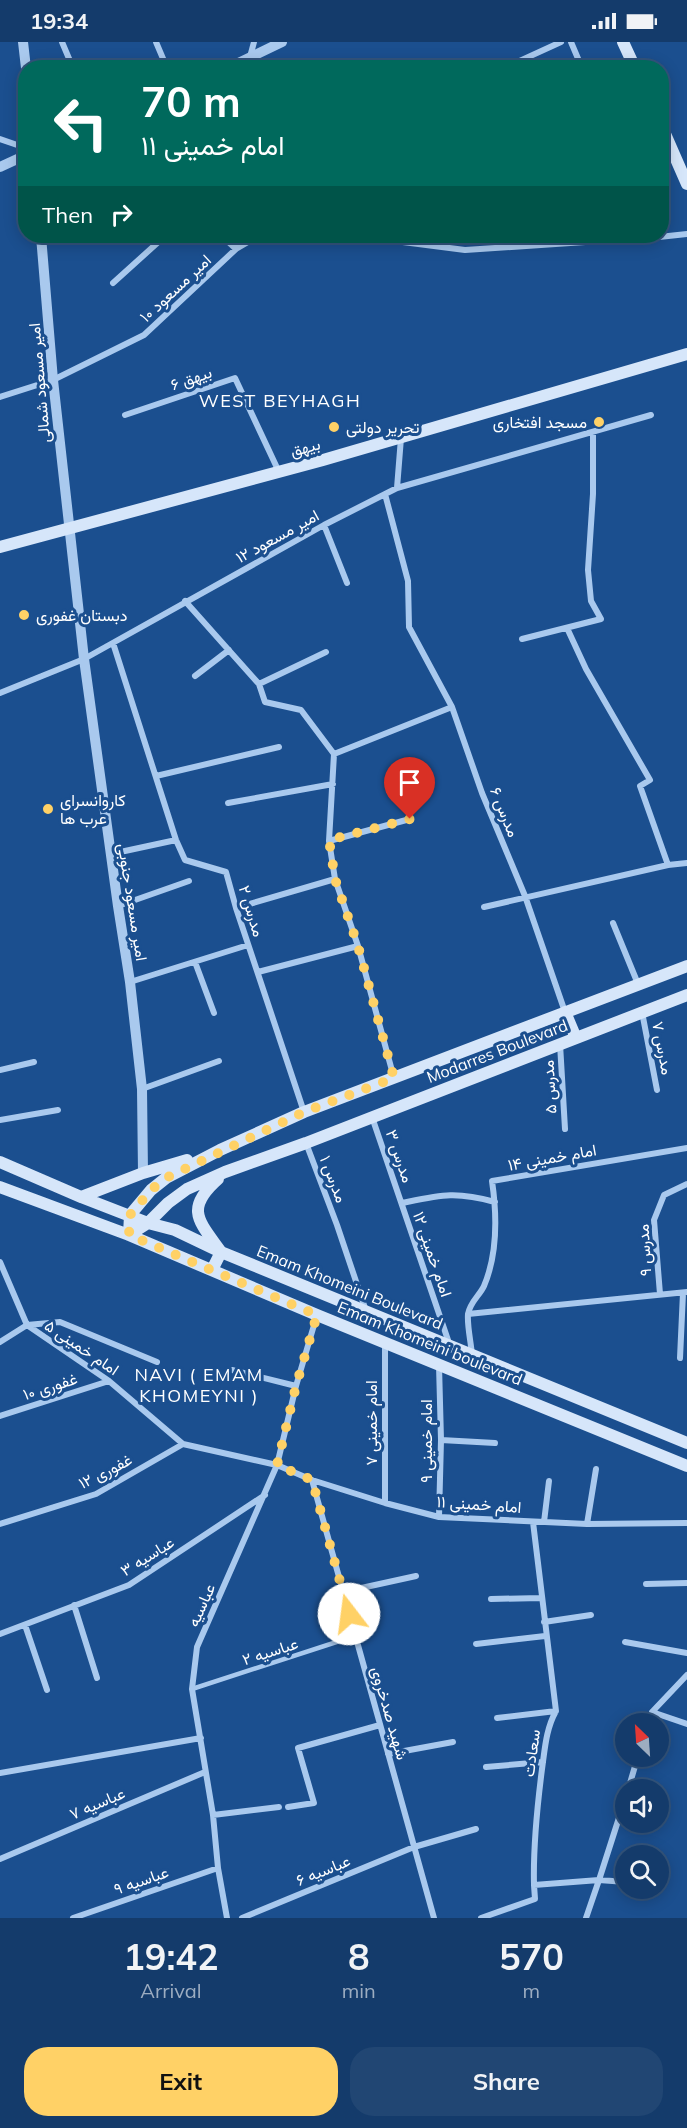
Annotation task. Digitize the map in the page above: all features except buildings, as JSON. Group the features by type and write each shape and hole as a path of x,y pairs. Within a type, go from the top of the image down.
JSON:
{"main road":[{"path":"623,42 631,60"},
{"path":"669,143 687,184"},
{"name":"بیهق","path":"0,547 279,472 687,354"},
{"name":"Modarres Boulevard","path":"220,1150 304,1112 687,966"},
{"name":"Modarres Boulevard","path":"129,1235 148,1223 168,1203 188,1189 225,1172 306,1143 687,995"},
{"path":"565,1012 576,1038"},
{"path":"81,1197 143,1173 220,1150"},
{"path":"0,1187 129,1235 130,1215 151,1190 166,1178 220,1150"},
{"name":"Emam Khomeini Boulevard","path":"0,1162 81,1197 148,1223 175,1230 220,1252 687,1443"},
{"path":"212,1270 220,1252 201,1224 196,1209 207,1188 225,1172"},
{"name":"Emam Khomeini boulevard","path":"129,1235 317,1315 687,1466"}],"street":[{"path":"23,42 25,60"},
{"path":"62,42 70,60"},
{"path":"156,42 163,60"},
{"path":"250,57 254,42"},
{"path":"244,60 282,42"},
{"path":"522,60 561,42"},
{"path":"571,42 579,60"},
{"path":"0,139 18,145"},
{"path":"0,167 18,159"},
{"path":"669,235 687,234"},
{"name":"امیر مسعود شمالی","path":"42,243 69,528"},
{"path":"113,283 157,243"},
{"path":"230,243 236,249"},
{"name":"امیر مسعود ۱۰","path":"0,397 53,380 144,335 236,249 246,243"},
{"path":"408,243 465,250 551,243"},
{"name":"بیهق ۶","path":"125,415 235,378 279,472"},
{"name":"امیر مسعود ۱۲","path":"0,693 84,659 185,601 385,494 651,415"},
{"path":"522,639 601,619 591,602 588,570 593,494 593,433"},
{"path":"397,489 401,437"},
{"name":"مدرس ۶","path":"385,494 408,581 409,627 452,707 482,793 525,897 565,1012"},
{"path":"324,525 347,584"},
{"name":"امیر مسعود جنوبی","path":"69,528 84,659 130,982 142,1089 143,1173"},
{"path":"185,601 258,684 265,702 301,710 334,754 329,840 335,879 358,946 394,1078"},
{"path":"567,628 586,669 650,780 640,786 668,865"},
{"name":"مدرس ۲","path":"114,643 176,840 185,860 226,872 304,1112"},
{"path":"195,676 229,650"},
{"path":"258,684 326,652"},
{"path":"334,754 452,707"},
{"path":"156,776 279,747"},
{"path":"228,803 333,784"},
{"path":"329,840 410,819"},
{"path":"111,854 176,840"},
{"path":"484,907 687,862"},
{"path":"236,908 335,879"},
{"path":"118,906 189,881"},
{"path":"613,923 638,984"},
{"path":"130,982 248,945"},
{"path":"258,972 358,946"},
{"path":"195,962 214,1013"},
{"name":"مدرس ۷","path":"642,1012 657,1090"},
{"name":"مدرس ۵","path":"560,1044 565,1129"},
{"path":"142,1089 219,1061"},
{"path":"0,1070 33,1062"},
{"path":"0,1120 58,1110"},
{"name":"مدرس ۳","path":"372,1117 402,1203"},
{"name":"مدرس ۱","path":"306,1143 366,1311"},
{"name":"امام خمینی ۱۴","path":"468,1314 472,1303 483,1288 491,1264 496,1221 492,1181 687,1148"},
{"name":"مدرس ۹","path":"660,1294 654,1220 664,1195 687,1184"},
{"path":"402,1203 446,1194 470,1195 495,1202"},
{"name":"امام خمینی ۱۲","path":"402,1203 450,1347"},
{"name":"امام خمینی ۵","path":"0,1262 27,1326 109,1381 183,1444 277,1465"},
{"path":"472,1355 468,1314 685,1293 680,1358"},
{"name":"عباسیه","path":"227,1918 192,1689 197,1647 266,1495 277,1465 296,1386 317,1315"},
{"path":"0,1342 27,1326 60,1322 157,1362"},
{"name":"امام خمینی ۷","path":"385,1342 385,1503"},
{"name":"امام خمینی ۹","path":"439,1364 441,1440 439,1517"},
{"path":"232,1370 296,1386"},
{"name":"غفوری ۱۰","path":"0,1416 109,1381"},
{"path":"441,1440 495,1443"},
{"name":"غفوری ۱۲","path":"0,1524 96,1494 183,1444"},
{"name":"امام خمینی ۱۱","path":"277,1465 312,1480 439,1517 587,1524 687,1523"},
{"path":"587,1524 596,1469"},
{"name":"شهید صدخروی","path":"312,1480 434,1918"},
{"path":"544,1522 549,1481"},
{"name":"عباسیه ۳","path":"0,1635 129,1585 266,1495"},
{"name":"سعادت","path":"533,1522 545,1636 556,1711 548,1725 543,1762 533,1844 534,1885"},
{"path":"343,1592 416,1576"},
{"path":"646,1584 687,1583"},
{"path":"491,1599 541,1598"},
{"path":"74,1605 98,1678"},
{"path":"544,1622 591,1615"},
{"path":"25,1625 47,1690"},
{"path":"476,1644 545,1636"},
{"path":"625,1642 687,1653"},
{"path":"687,1675 652,1712 687,1725"},
{"path":"497,1718 556,1711"},
{"path":"288,1807 314,1803 298,1748 380,1725"},
{"path":"0,1773 201,1738"},
{"path":"388,1754 453,1742"},
{"path":"486,1767 543,1762"},
{"name":"عباسیه ۷","path":"0,1859 205,1772"},
{"path":"213,1815 279,1808"},
{"name":"عباسیه ۶","path":"242,1918 414,1847 476,1829"},
{"path":"586,1918 615,1830"},
{"name":"عباسیه ۹","path":"73,1918 218,1868"},
{"path":"481,1918 535,1899 534,1885 598,1880 615,1881"}],"lane":[{"name":"عباسیه ۲","path":"192,1689 355,1636"}],"place":[{"name":"مسجد افتخاری","path":"599,422"},
{"name":"تحریر دولتی","path":"334,427"},
{"name":"دبستان غفوری","path":"24,615"},
{"name":"کاروانسرای عرب ها","path":"48,809"}],"district":[{"name":"WEST BEYHAGH","path":"280,400"},
{"name":"NAVI ( EMAM KHOMEYNI )","path":"199,1384"}],"route":[{"path":"349,1614 312,1480 277,1465 296,1386 317,1315 129,1235 130,1215 141,1200 166,1178 220,1150 304,1112 394,1078 358,946 335,879 329,840 410,819"}]}
